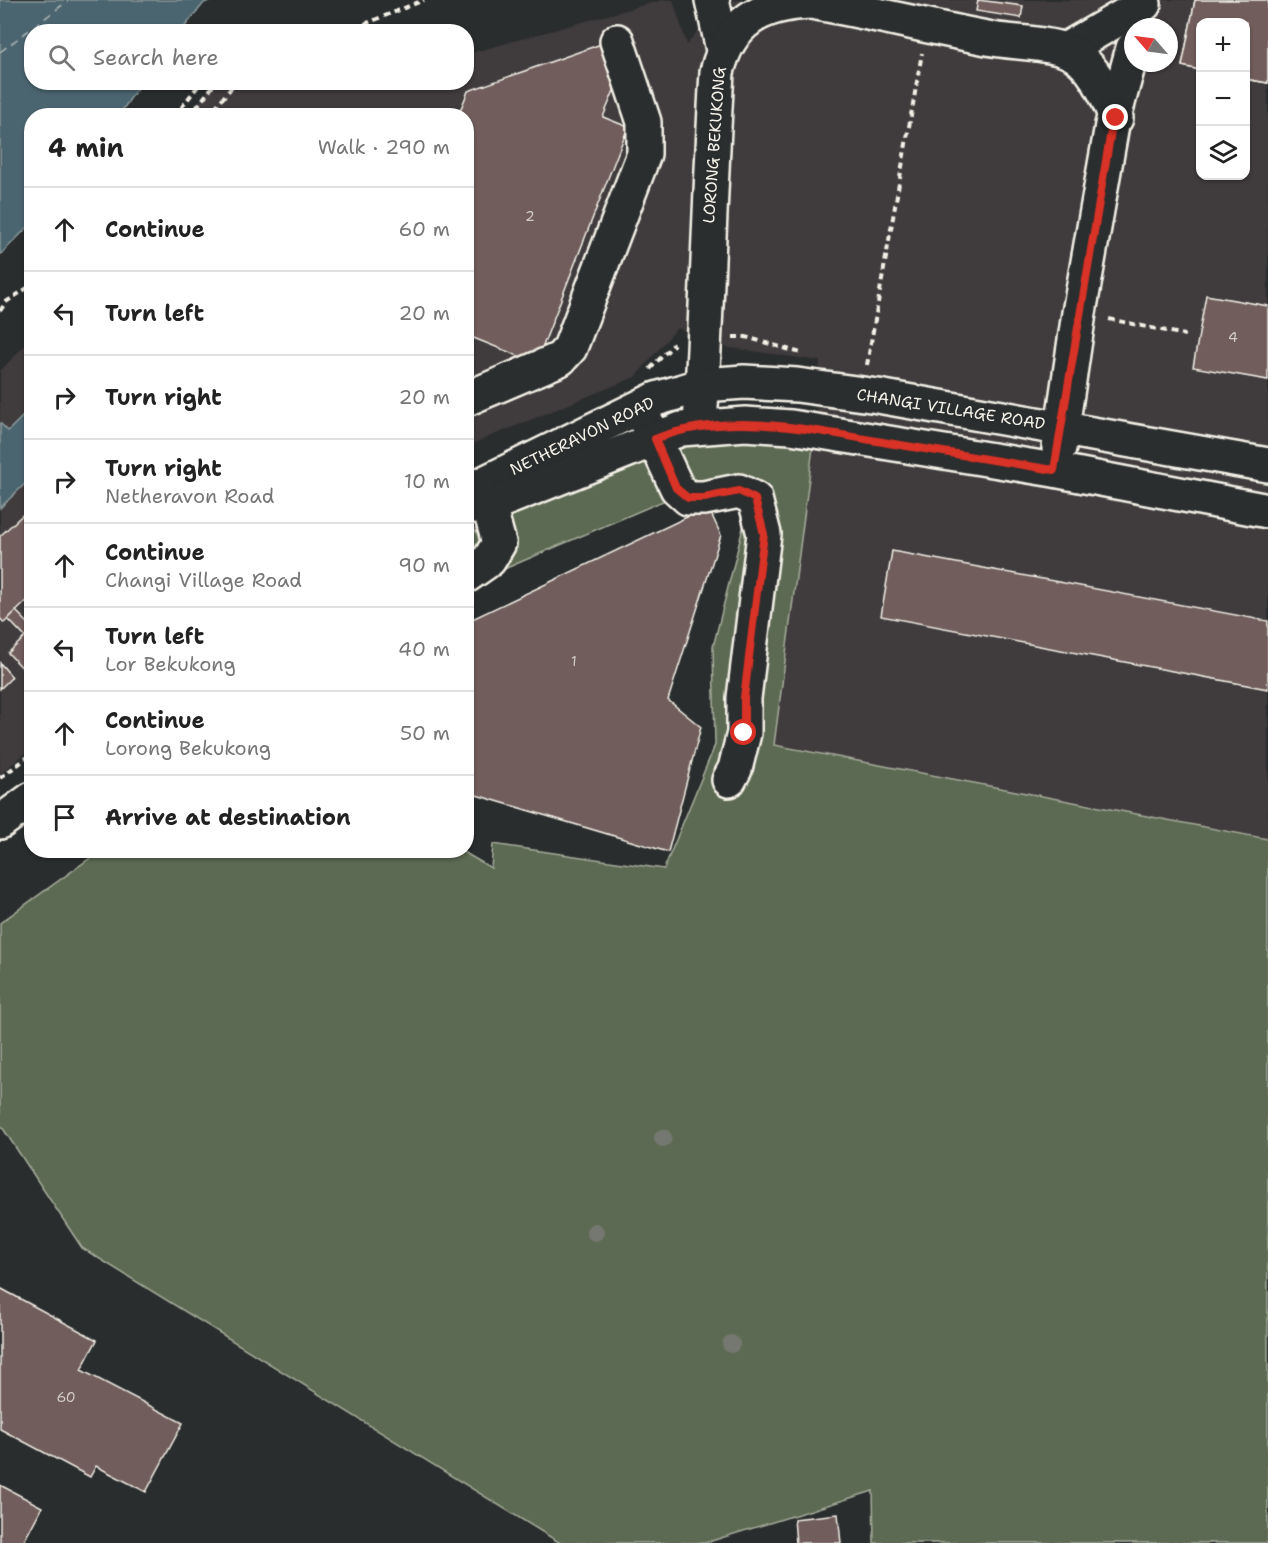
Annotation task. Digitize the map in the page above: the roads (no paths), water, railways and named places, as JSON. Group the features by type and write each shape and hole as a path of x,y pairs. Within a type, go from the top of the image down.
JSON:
{"street":[{"path":"712,0 723,50"},
{"name":"LORONG BEKUKONG","path":"700,425 707,337 708,221 717,72 723,50 757,12 781,2 873,7 925,26 1065,50 1083,62 1093,74 1103,88 1116,118"},
{"path":"1065,50 1142,10"},
{"path":"474,396 560,359 570,348 571,309 644,154 644,122 617,41"},
{"path":"1054,470 1063,428 1079,313 1112,125 1116,118 1127,72"},
{"name":"CHANGI VILLAGE ROAD","path":"703,385 744,382 797,385 1063,428 1268,465"},
{"name":"NETHERAVON ROAD","path":"474,495 638,407 703,385"},
{"path":"638,407 676,488 688,498 704,498 739,491 755,499 764,534 744,698 744,733 735,770 729,780"},
{"path":"700,425 791,427 1054,470 1268,511"},
{"name":"NETHERAVON ROAD","path":"474,496 681,429 700,425"},
{"path":"474,498 499,543 489,560 474,570"},
{"path":"0,822 24,805"}],"water":[{"path":"0,0 211,0 204,3 187,24 24,24 24,90 136,90 124,108 24,108 24,231 0,255"},
{"path":"24,415 24,485 0,508 0,423 8,431"}]}
